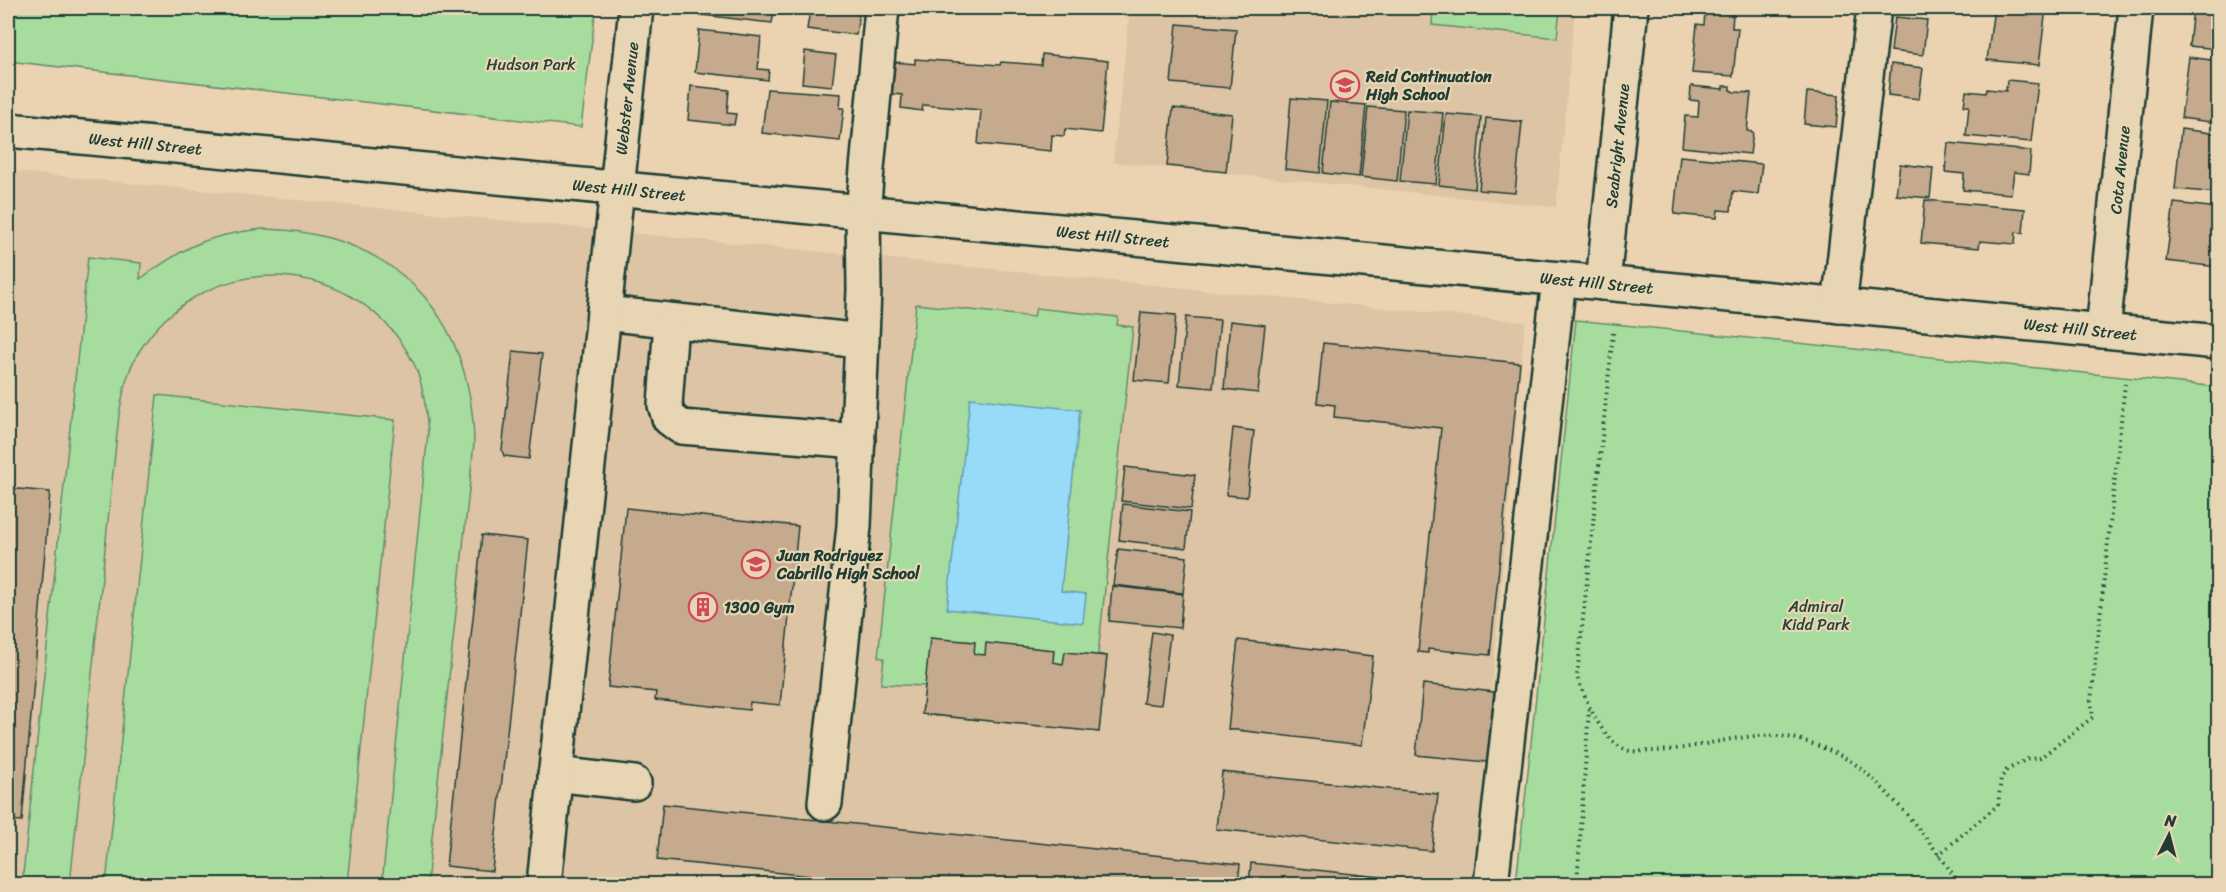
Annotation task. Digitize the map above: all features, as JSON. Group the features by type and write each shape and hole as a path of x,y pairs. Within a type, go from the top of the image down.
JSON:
{"street":[{"name":"Webster Avenue","path":"544,885 636,8"},
{"path":"825,803 854,526 862,340 863,212 882,8"},
{"name":"Seabright Avenue","path":"1603,283 1631,8"},
{"path":"1839,306 1875,8"},
{"name":"Cota Avenue","path":"2103,331 2136,8"},
{"name":"West Hill Street","path":"8,130 2218,342"},
{"path":"1491,885 1559,279"},
{"path":"604,314 862,340"},
{"path":"671,322 665,405 669,418 681,428 858,441"},
{"path":"555,774 634,783"}],"path":[{"path":"1613,333 1577,676 1588,708 1605,733 1629,751 1675,750 1734,738 1767,736 1799,740 1829,751 1858,766 1890,797 1938,855 1959,885"},
{"path":"1938,855 1998,805 2001,778 2007,770 2017,763 2040,758 2093,717 2091,701 2125,384"},
{"path":"1578,885 1588,708"}],"shaded area":[{"name":"Reid Continuation High School","path":"1130,8 1575,8 1556,207 1113,162"},
{"name":"Juan Rodriguez Cabrillo High School","path":"8,171 1525,322 1474,884 8,884"}],"green space":[{"name":"Hudson Park","path":"8,8 596,8 581,127 8,61"},
{"path":"1433,8 1560,8 1557,38 1432,25"},
{"path":"262,229 309,233 350,245 386,263 416,288 441,319 458,355 470,397 474,443 427,884 382,884 428,433 421,382 415,366 390,329 359,301 322,284 282,276 242,279 204,292 169,316 140,350 132,365 119,415 70,884 22,884 88,257 141,263 140,279 196,244 225,235"},
{"path":"916,304 1034,317 1036,308 1118,317 1117,325 1133,327 1098,654 1107,656 1099,732 922,714 926,686 881,684 884,658 878,657"},
{"name":"Admiral Kidd Park","path":"1576,320 2218,387 2218,884 1516,884"},
{"path":"157,395 395,420 347,884 106,884"}],"water":[{"path":"970,398 1080,410 1061,591 1086,594 1083,623 947,609"}],"building":[{"path":"694,8 775,8 772,23 694,14"},
{"path":"802,8 860,8 856,35 807,29 810,10"},
{"path":"1178,8 1212,8 1211,11"},
{"path":"1994,8 2046,8 2039,65 1987,60"},
{"path":"2193,8 2218,8 2218,49 2189,46"},
{"path":"1705,11 1733,13 1732,28 1738,28 1733,76 1692,73 1697,24 1704,25"},
{"path":"1895,17 1927,20 1923,55 1891,51"},
{"path":"1177,24 1236,29 1230,88 1171,83"},
{"path":"699,30 761,37 758,69 769,70 768,80 695,72"},
{"path":"805,51 836,55 832,86 802,83"},
{"path":"1042,54 1108,61 1101,133 1065,129 1064,136 1052,135 1051,151 978,144 981,110 923,105 922,111 901,108 902,95 892,94 895,62 915,64 915,59 1000,65 1001,62 1041,65"},
{"path":"2189,57 2218,61 2218,123 2181,118"},
{"path":"1891,64 1923,68 1919,99 1888,95"},
{"path":"2007,80 2038,83 2031,142 1966,136 1969,106 1964,106 1966,91 1986,93 1987,89 2006,91"},
{"path":"691,86 729,90 727,113 736,114 734,125 688,120"},
{"path":"1691,86 1723,89 1723,86 1730,86 1730,90 1734,92 1751,93 1747,131 1753,132 1750,154 1682,147 1685,116 1698,117 1699,101 1690,100"},
{"path":"767,89 841,94 840,108 844,108 840,141 762,133"},
{"path":"1807,92 1839,95 1836,127 1804,124"},
{"path":"1291,98 1327,101 1320,173 1285,169"},
{"path":"1330,102 1366,105 1359,177 1323,173"},
{"path":"1368,107 1404,110 1397,181 1361,177"},
{"path":"1173,108 1232,114 1226,172 1167,166"},
{"path":"1407,110 1443,113 1436,184 1400,181"},
{"path":"1446,114 1481,117 1475,189 1439,185"},
{"path":"1486,118 1522,122 1515,193 1479,190"},
{"path":"2181,129 2218,134 2218,193 2175,189"},
{"path":"1948,143 2031,151 2029,174 2014,172 2011,194 1963,190 1964,174 1945,172"},
{"path":"1680,156 1762,164 1758,194 1733,191 1731,211 1718,210 1717,218 1674,214"},
{"path":"1900,164 1933,168 1930,198 1896,195"},
{"path":"1925,200 2025,209 2023,233 2016,232 2015,244 1980,241 1979,248 1921,243"},
{"path":"2174,203 2218,208 2218,267 2166,261"},
{"path":"1141,312 1176,315 1169,383 1134,380"},
{"path":"1186,317 1220,320 1213,388 1179,385"},
{"path":"1230,321 1265,325 1258,393 1224,389"},
{"path":"1323,343 1520,363 1490,655 1428,649 1428,653 1418,652 1441,428 1334,417 1335,405 1317,403"},
{"path":"513,351 542,354 529,459 504,456 502,450"},
{"path":"1233,428 1254,431 1247,497 1226,495"},
{"path":"1125,467 1195,475 1191,509 1121,501"},
{"path":"8,488 50,492 22,821 8,820"},
{"path":"1123,504 1190,512 1186,548 1119,540"},
{"name":"1300 Gym","path":"626,508 798,526 780,705 750,702 749,710 655,700 656,692 608,687"},
{"path":"482,535 528,540 492,871 446,866"},
{"path":"1118,549 1187,557 1183,593 1113,585"},
{"path":"1112,586 1183,594 1180,628 1109,621"},
{"path":"1152,632 1170,635 1161,705 1143,703"},
{"path":"930,638 975,642 974,654 985,655 986,643 1054,650 1053,662 1063,664 1065,652 1107,656 1099,732 922,714"},
{"path":"1238,640 1373,656 1362,745 1228,729"},
{"path":"1423,684 1494,692 1487,762 1416,755"},
{"path":"1222,772 1438,794 1432,851 1216,829"},
{"path":"663,804 1240,864 1238,884 888,884 657,860"},
{"path":"1251,863 1398,879 1397,884 1249,884"}],"place":[{"name":"Reid Continuation High School","path":"1345,85"},
{"name":"Juan Rodriguez Cabrillo High School","path":"756,564"},
{"name":"1300 Gym","path":"703,607"}]}
